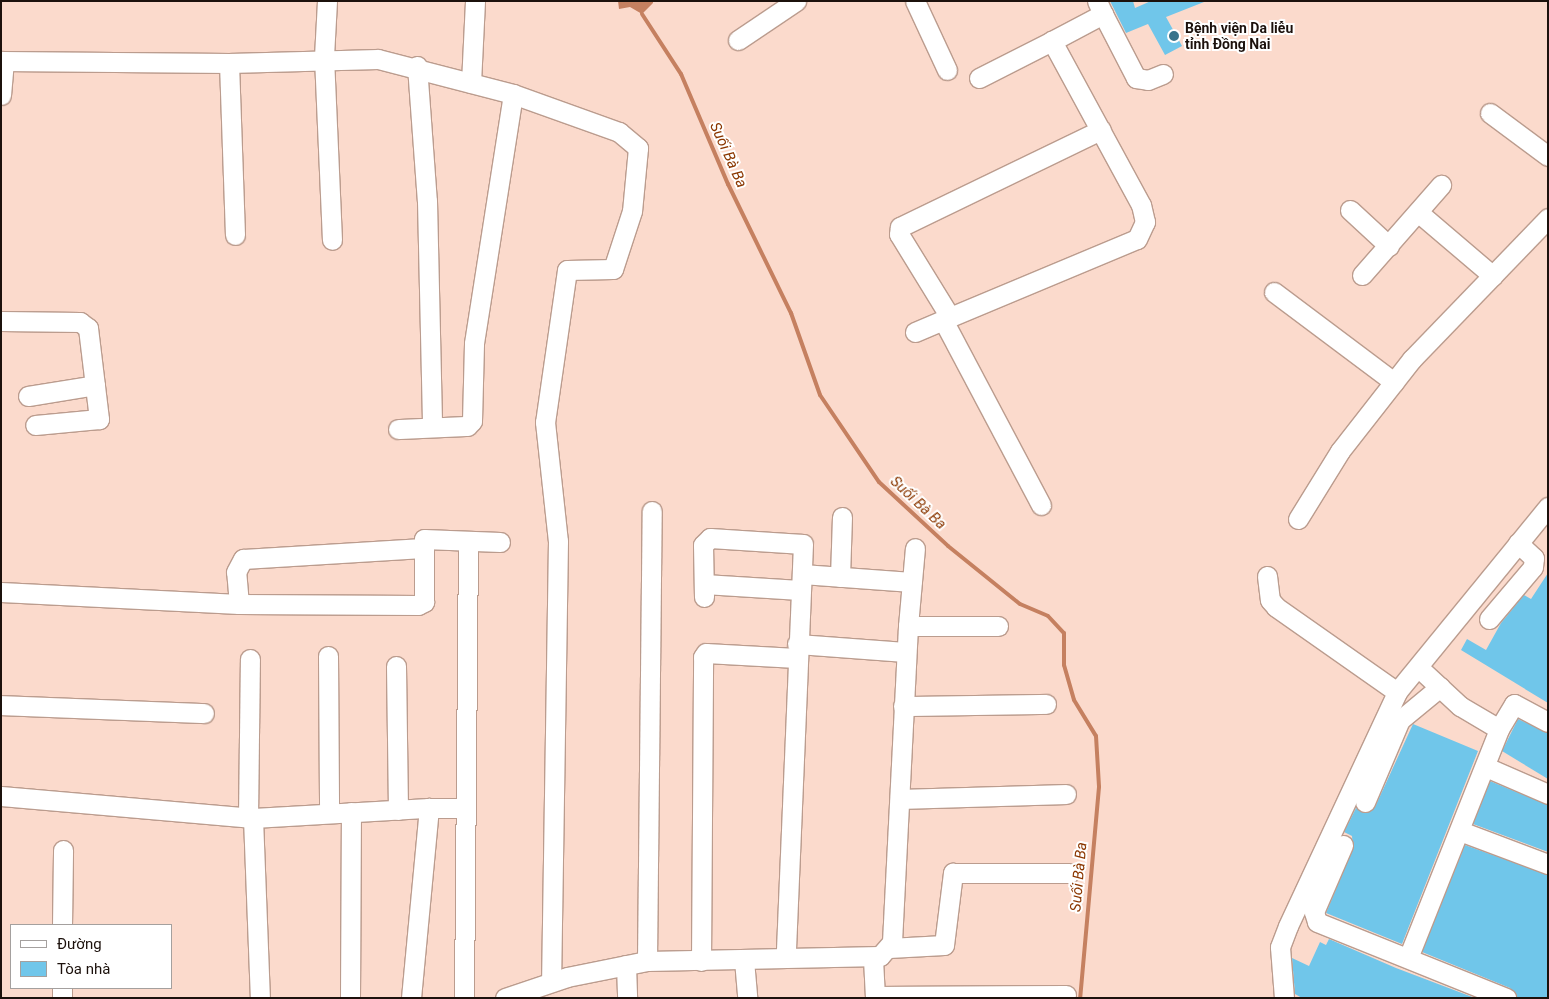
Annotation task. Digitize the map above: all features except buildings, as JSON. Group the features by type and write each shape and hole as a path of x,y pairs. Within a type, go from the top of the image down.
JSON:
{"street":[{"path":"327,1 324,57 332,240"},
{"path":"472,83 475,1"},
{"path":"738,40 796,1"},
{"path":"915,1 947,70"},
{"path":"979,78 1052,41 1100,7 1136,78 1148,80 1163,74"},
{"path":"915,332 1137,239 1145,222 1141,205 1052,41"},
{"path":"1,95 2,61 229,63 324,57 378,59 417,66 513,94 619,132 638,148 632,211 613,269 567,270 545,422 558,541 551,982"},
{"path":"229,63 235,235"},
{"path":"417,66 426,201 432,426"},
{"path":"398,429 432,426 467,426 472,421 474,344 513,94"},
{"path":"1490,113 1548,156"},
{"path":"1041,505 947,319 899,234 900,227 1101,130"},
{"path":"1362,275 1419,213 1441,185"},
{"path":"1350,210 1389,246"},
{"path":"1419,213 1493,276"},
{"path":"1298,519 1340,451 1394,382 1548,218"},
{"path":"1274,292 1394,382"},
{"path":"1,320 84,324 88,328 96,384 96,423 35,425"},
{"path":"28,396 96,384"},
{"path":"1284,998 1280,947 1397,692 1548,507"},
{"path":"647,961 652,511"},
{"path":"840,577 842,517"},
{"path":"786,958 801,582 801,543 710,538 703,545 704,591 801,582 840,577 912,582"},
{"path":"1,592 239,604 422,604 424,539 500,542"},
{"path":"464,998 464,808 468,541"},
{"path":"1489,619 1533,567 1534,558 1518,544"},
{"path":"239,604 236,572 243,559 423,548"},
{"path":"890,948 900,799 906,652 915,548"},
{"path":"1267,576 1270,600 1276,607 1397,692"},
{"path":"908,626 998,626"},
{"path":"701,961 703,657 706,653 797,651 906,652"},
{"path":"328,656 329,813"},
{"path":"250,660 250,818 260,998"},
{"path":"396,666 398,810"},
{"path":"1418,667 1440,687 1499,730"},
{"path":"1364,802 1400,720 1440,687"},
{"path":"903,706 1046,704"},
{"path":"1408,958 1486,767 1499,730 1514,704 1548,722"},
{"path":"1,705 204,713"},
{"path":"1486,767 1548,794"},
{"path":"900,799 1066,794"},
{"path":"1,796 250,818 429,808 464,808"},
{"path":"411,998 429,808"},
{"path":"350,998 351,812"},
{"path":"1460,831 1548,864"},
{"path":"1344,845 1314,918 1506,998"},
{"path":"62,924 63,850"},
{"path":"511,997 551,982 647,961 786,958 873,959 890,948 944,944 952,873 1069,873"},
{"path":"873,959 875,997 1066,995"},
{"path":"744,960 746,998"},
{"path":"626,965 627,998"}],"shaded area":[{"path":"618,1 653,1 653,3 642,14 630,7 619,9"}],"waterway":[{"name":"Suối Bà Ba","path":"642,14 681,74 728,184 791,313 820,395 879,482 948,546 1020,604 1048,616 1064,633 1064,665 1074,700 1096,736 1099,787 1080,998"}],"place":[{"name":"Bệnh viện Da liễu tỉnh Đồng Nai","path":"1174,36"}]}
